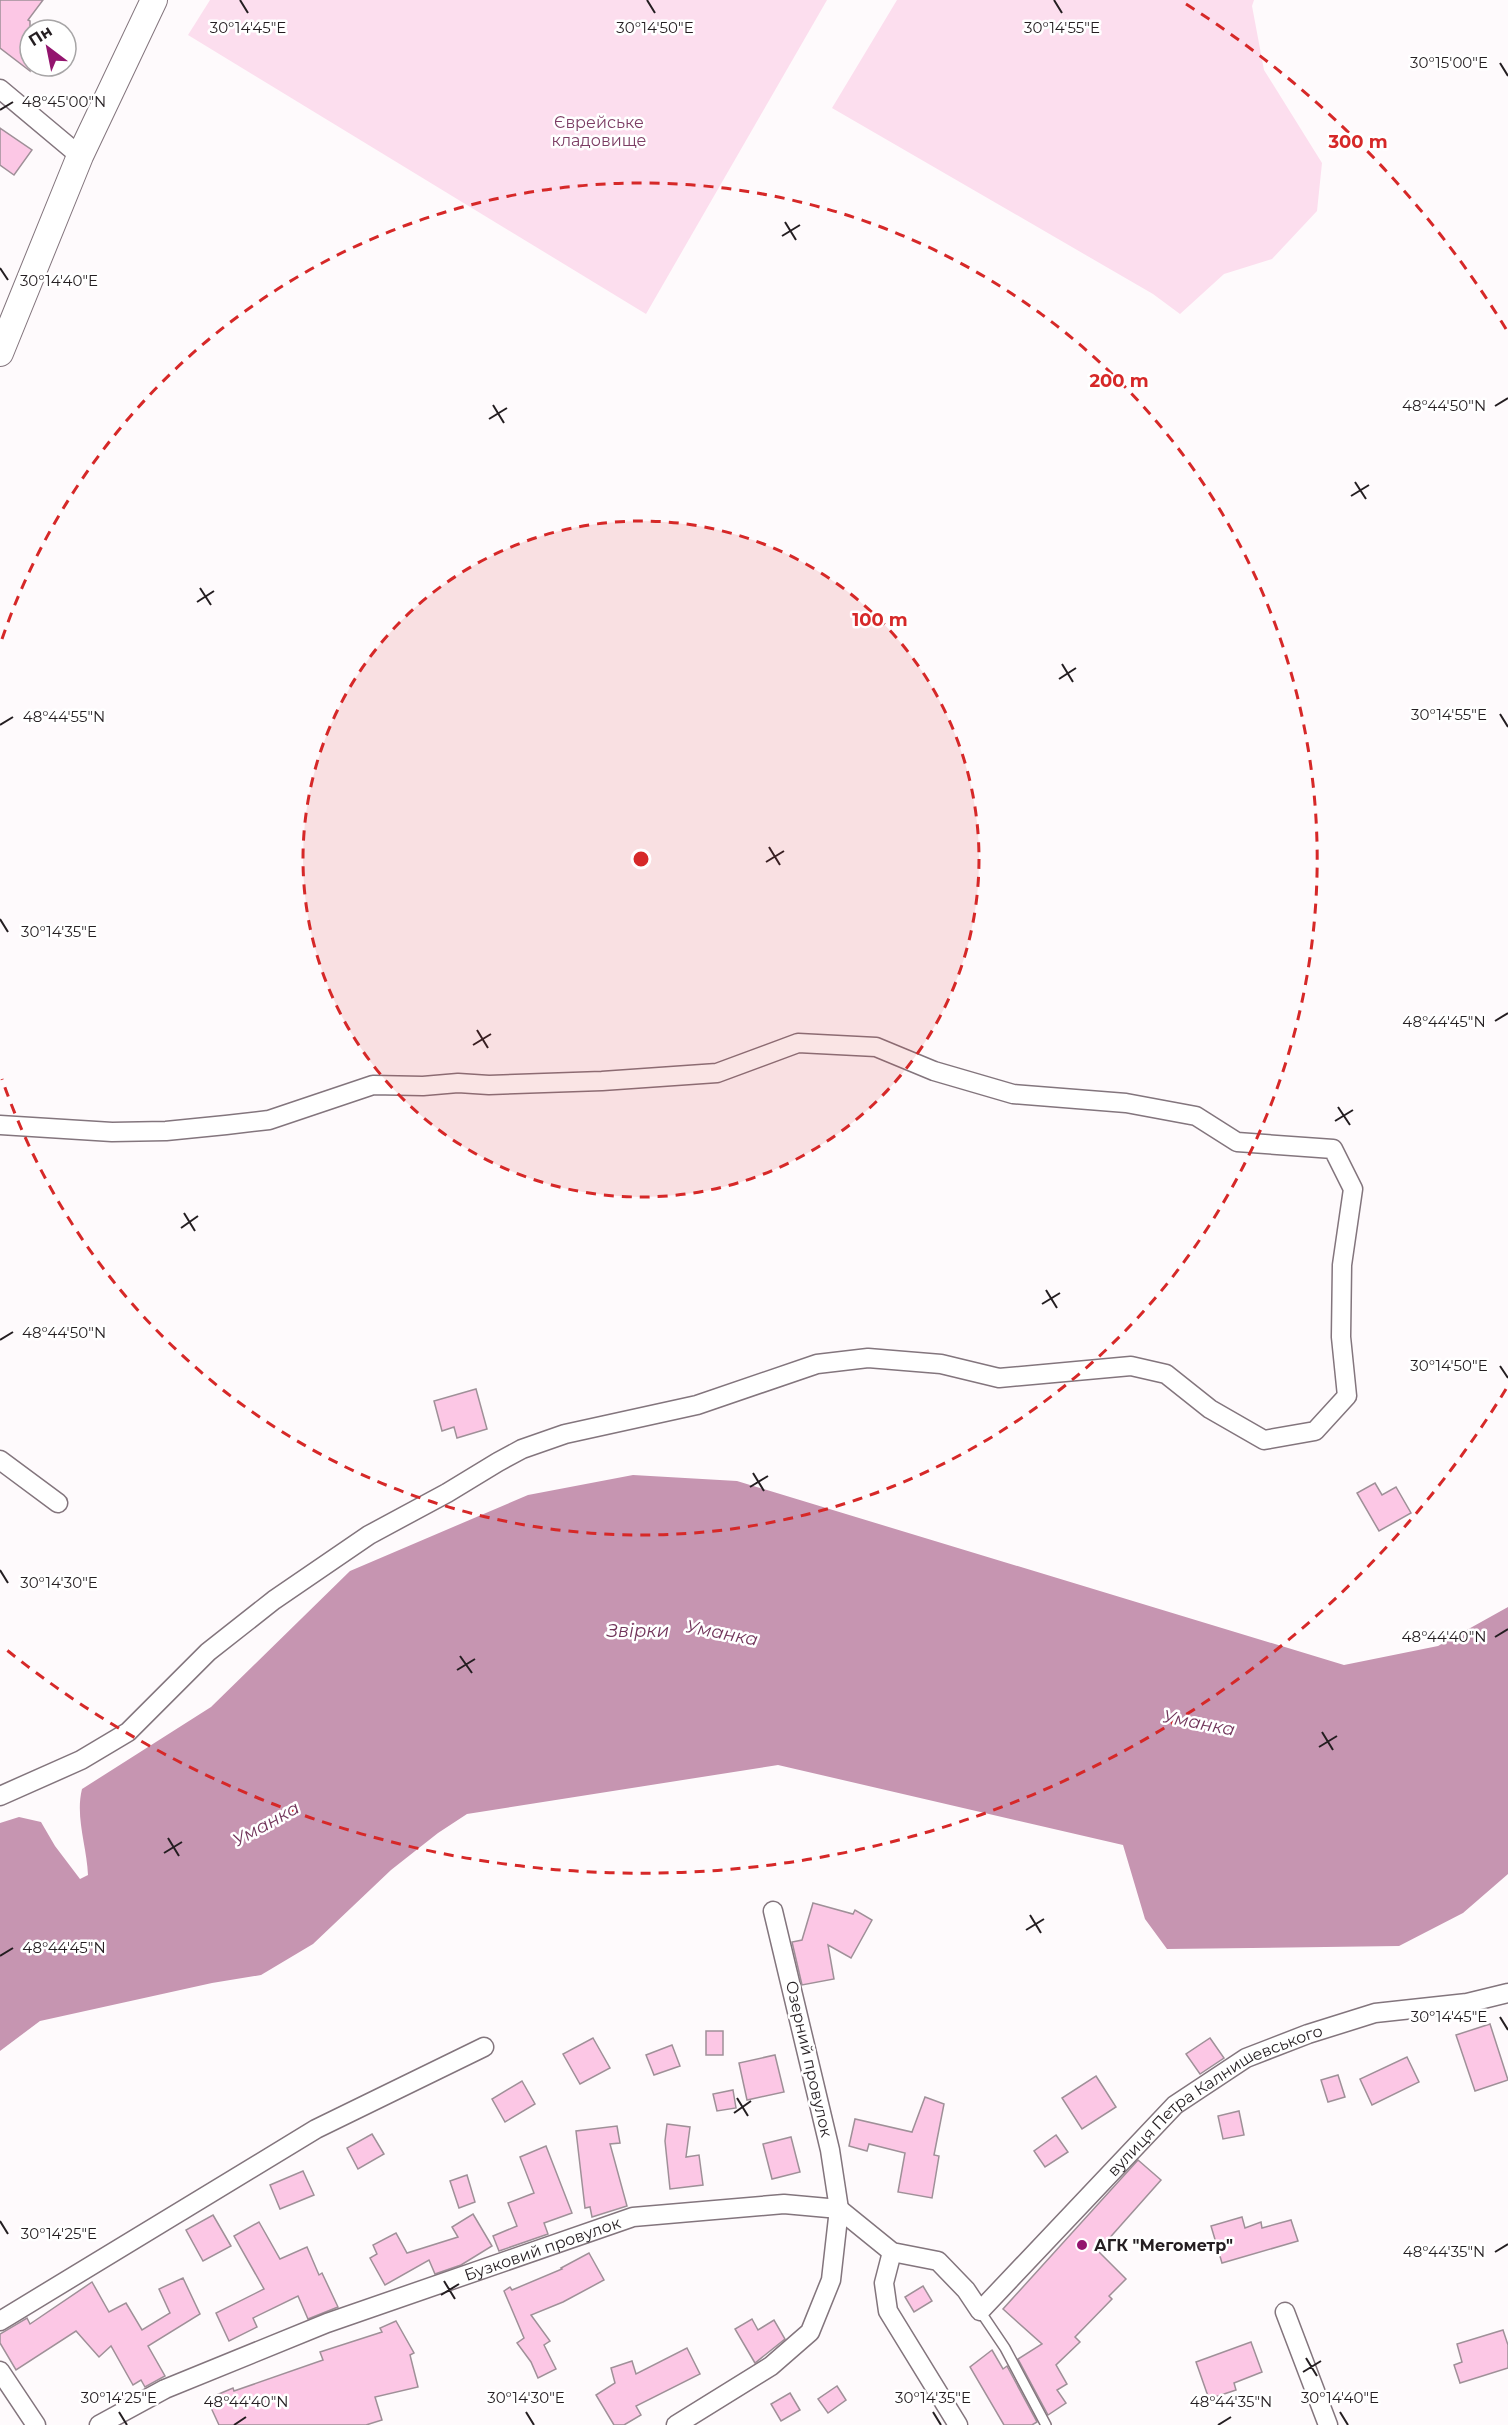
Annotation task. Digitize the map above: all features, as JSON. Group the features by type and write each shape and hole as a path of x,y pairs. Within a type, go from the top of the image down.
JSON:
{"main road":[{"path":"0,353 80,156 154,0"}],"street":[{"path":"0,89 80,156"},
{"path":"0,1125 112,1132 166,1131 216,1126 269,1120 373,1085 423,1086 458,1083 489,1085 602,1081 717,1072 798,1043 876,1047 934,1071 1013,1094 1126,1103 1196,1116 1237,1142 1333,1149 1353,1189 1342,1265 1341,1336 1347,1396 1315,1431 1264,1440 1210,1409 1166,1374 1131,1366 999,1378 941,1365 868,1358 817,1364 697,1406 565,1434 522,1449 369,1535 274,1600 208,1652 128,1732 81,1760 0,1796"},
{"path":"0,1460 58,1503"},
{"name":"Озерний провулок","path":"676,2425 771,2366 810,2332 831,2280 838,2209 830,2150 773,1911"},
{"name":"вулиця Петра Калнишевського","path":"980,2311 1175,2105 1246,2058 1308,2034 1375,2013 1467,2003 1508,1993"},
{"path":"0,2321 316,2128 484,2046"},
{"name":"Бузковий провулок","path":"99,2425 165,2389 327,2323 633,2217 784,2204 838,2209"},
{"path":"838,2209 892,2252 938,2261 966,2290 980,2311"},
{"path":"892,2252 884,2283 888,2311 958,2425"},
{"path":"1285,2312 1328,2425"},
{"path":"0,2371 36,2425"}],"lane":[{"path":"980,2311 1005,2348 1046,2425"}],"green space":[{"name":"Єврейське кладовище","path":"210,0 827,0 646,314 188,35"},
{"path":"897,0 1254,0 1252,6 1264,70 1322,163 1317,211 1272,259 1224,274 1180,314 1153,294 832,108"}],"water":[{"name":"Звірки","path":"633,1475 737,1481 1344,1665 1438,1646 1508,1607 1508,1874 1463,1913 1399,1946 1167,1949 1145,1919 1123,1845 778,1765 467,1814 438,1833 391,1870 313,1944 261,1975 212,1983 40,2021 0,2051 0,1823 19,1817 41,1822 55,1846 80,1879 88,1875 80,1810 82,1789 211,1707 350,1571 528,1495"}],"building":[{"path":"0,0 43,0 30,18 18,18 18,62 0,48"},
{"path":"0,128 32,150 14,175 0,165"},
{"path":"476,1389 487,1429 457,1438 454,1427 442,1431 434,1401"},
{"path":"1375,1483 1382,1495 1396,1487 1411,1513 1379,1531 1357,1493"},
{"path":"813,1903 853,1914 855,1910 872,1920 851,1958 828,1945 834,1979 802,1985 792,1942 802,1940"},
{"path":"1490,2024 1508,2080 1475,2091 1456,2035"},
{"path":"706,2031 723,2031 723,2055 706,2055"},
{"path":"593,2038 610,2068 580,2084 563,2054"},
{"path":"1210,2038 1224,2058 1200,2074 1186,2054"},
{"path":"672,2045 680,2066 654,2075 646,2055"},
{"path":"775,2055 784,2092 747,2100 739,2063"},
{"path":"1407,2057 1419,2082 1372,2105 1360,2079"},
{"path":"1338,2075 1345,2097 1328,2102 1321,2080"},
{"path":"1096,2076 1116,2107 1082,2129 1062,2098"},
{"path":"522,2081 535,2104 505,2122 492,2099"},
{"path":"733,2090 736,2108 717,2111 713,2094"},
{"path":"925,2097 944,2104 934,2155 939,2156 932,2198 898,2192 905,2153 869,2144 867,2151 849,2146 855,2119 912,2132"},
{"path":"1239,2111 1244,2135 1223,2139 1218,2116"},
{"path":"667,2124 690,2127 686,2157 699,2155 703,2185 670,2189 665,2141"},
{"path":"617,2126 620,2143 610,2144 627,2206 592,2217 590,2207 585,2208 576,2131"},
{"path":"372,2134 384,2154 358,2169 347,2148"},
{"path":"1056,2135 1068,2152 1045,2167 1034,2151"},
{"path":"791,2137 800,2172 772,2179 763,2144"},
{"path":"546,2146 572,2213 544,2223 548,2234 499,2251 493,2236 517,2226 508,2203 534,2193 520,2157"},
{"path":"1138,2160 1161,2180 1098,2251 1126,2279 1109,2296 1112,2299 1075,2337 1080,2342 1056,2365 1067,2384 1057,2390 1066,2403 1048,2415 1018,2359 1042,2344 1003,2309"},
{"path":"303,2171 314,2195 280,2209 270,2185"},
{"path":"467,2175 475,2202 459,2208 450,2181"},
{"path":"473,2214 492,2246 461,2265 435,2274 429,2260 385,2285 370,2258 377,2254 373,2245 396,2233 407,2253 458,2237 452,2227"},
{"path":"213,2215 231,2246 203,2261 186,2230"},
{"path":"1242,2217 1245,2228 1261,2222 1262,2228 1291,2220 1298,2241 1222,2263 1211,2226"},
{"path":"259,2222 280,2259 307,2247 319,2275 322,2273 338,2307 308,2319 298,2296 253,2318 257,2327 229,2341 216,2313 264,2289 234,2236"},
{"path":"589,2253 604,2280 563,2302 531,2315 550,2341 544,2345 556,2369 538,2378 531,2362 517,2343 524,2338 504,2291 510,2287 512,2290 562,2269"},
{"path":"183,2278 200,2314 148,2346 165,2376 145,2387 141,2380 133,2385 111,2346 99,2357 76,2331 16,2370 0,2343 0,2334 27,2318 30,2324 92,2282 109,2312 126,2303 142,2330 170,2313 159,2289"},
{"path":"923,2286 932,2301 914,2312 905,2297"},
{"path":"752,2319 758,2330 774,2320 785,2339 755,2363 735,2329"},
{"path":"396,2321 414,2353 410,2355 418,2387 375,2397 382,2420 366,2425 219,2425 207,2399 233,2388 234,2391 323,2360 320,2352 382,2332 380,2328"},
{"path":"1503,2330 1508,2345 1508,2368 1460,2383 1454,2365 1462,2362 1457,2344"},
{"path":"1251,2342 1262,2372 1234,2383 1236,2390 1209,2399 1196,2362"},
{"path":"687,2348 700,2374 636,2406 641,2415 624,2425 614,2425 596,2395 615,2383 611,2368 632,2361 636,2374"},
{"path":"992,2350 1003,2369 1007,2366 1037,2422 1032,2425 1004,2425 970,2367"},
{"path":"837,2386 846,2400 828,2413 818,2399"},
{"path":"790,2393 800,2410 781,2421 771,2404"}],"place":[{"name":"АГК \"Мегометр\"","path":"1082,2245"}],"water label":[{"name":"Уманка","path":"722,1633"},
{"name":"Уманка","path":"1199,1723"},
{"name":"Уманка","path":"266,1824"}]}
